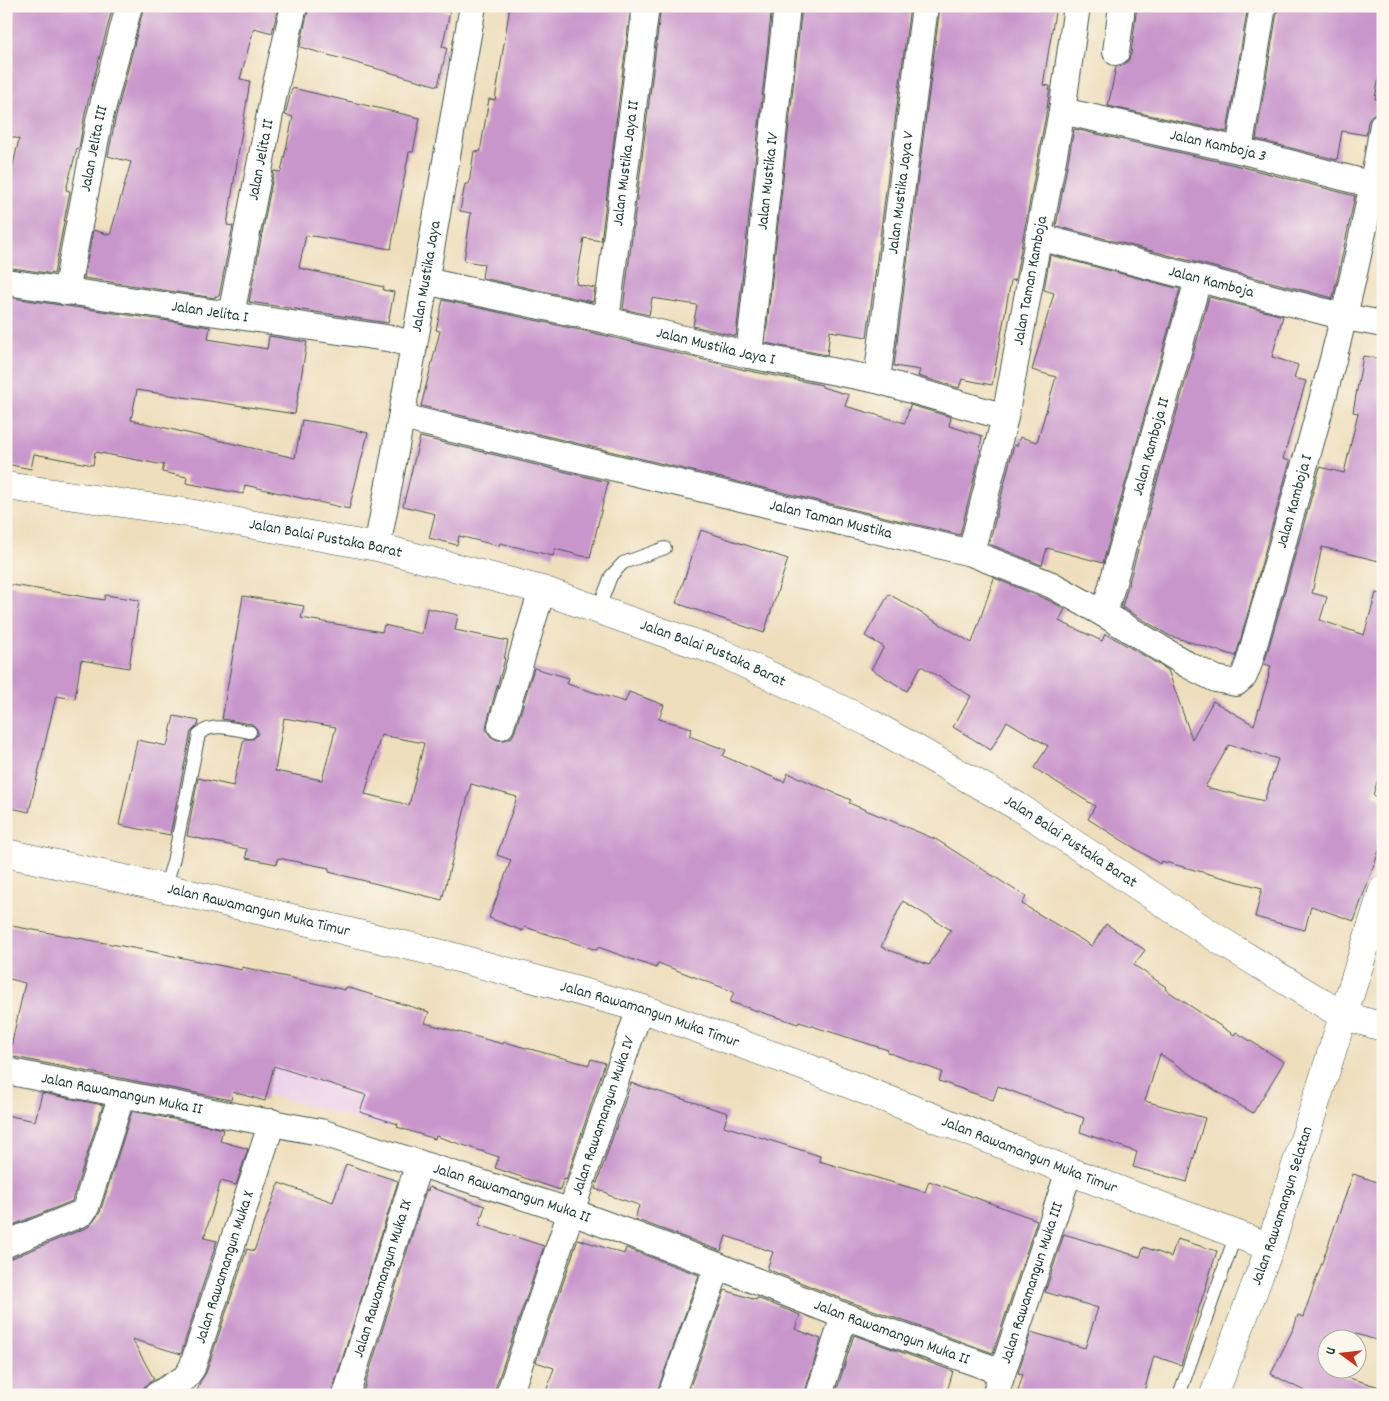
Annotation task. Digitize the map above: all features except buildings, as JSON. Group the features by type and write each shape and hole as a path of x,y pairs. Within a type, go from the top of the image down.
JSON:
{"street":[{"name":"Jalan Jelita III","path":"66,292 100,117 129,6"},
{"name":"Jalan Jelita II","path":"231,315 274,93 294,6"},
{"name":"Jalan Mustika Jaya","path":"377,547 402,417 473,6"},
{"name":"Jalan Mustika Jaya II","path":"606,320 646,6"},
{"name":"Jalan Mustika IV","path":"749,356 787,6"},
{"name":"Jalan Mustika Jaya V","path":"877,380 925,6"},
{"name":"Jalan Taman Kamboja","path":"971,553 1005,417 1062,111 1077,6"},
{"path":"1116,52 1122,6"},
{"path":"1239,150 1263,6"},
{"name":"Jalan Kamboja 3","path":"1062,111 1239,150 1373,185"},
{"path":"1344,317 1373,185 1383,125"},
{"name":"Jalan Kamboja","path":"1039,237 1344,317 1383,324"},
{"name":"Jalan Kamboja II","path":"1104,614 1198,280"},
{"name":"Jalan Mustika Jaya I","path":"425,281 606,320 749,356 877,380 1005,417"},
{"name":"Jalan Jelita I","path":"6,282 393,339 413,345"},
{"name":"Jalan Kamboja I","path":"1236,683 1244,676 1249,663 1344,317"},
{"name":"Jalan Taman Mustika","path":"402,417 971,553 1052,585 1188,665 1216,679 1236,683"},
{"name":"Jalan Balai Pustaka Barat","path":"6,486 183,512 377,547 542,590 722,653 870,723 1017,806 1222,941 1342,1015 1376,1025"},
{"path":"502,726 542,590"},
{"name":"Jalan Rawamangun Muka Timur","path":"6,853 166,888 447,955 640,1008 810,1070 1270,1247"},
{"name":"Jalan Rawamangun Selatan","path":"1214,1395 1270,1247 1383,890"},
{"name":"Jalan Rawamangun Muka IV","path":"509,1395 640,1008"},
{"name":"Jalan Rawamangun Muka II","path":"6,1071 320,1132 419,1162 572,1212 718,1266 844,1316 999,1384"},
{"path":"6,1244 82,1213 86,1207 122,1094"},
{"name":"Jalan Rawamangun Muka X","path":"157,1395 185,1378 192,1368 272,1122"},
{"name":"Jalan Rawamangun Muka IX","path":"346,1395 419,1162"},
{"name":"Jalan Rawamangun Muka III","path":"999,1384 1069,1171"},
{"path":"671,1395 718,1266"},
{"path":"818,1395 844,1316"}],"lane":[{"path":"598,610 611,576 624,563 664,548"},
{"path":"166,888 199,734 207,727 250,732"},
{"path":"1178,1395 1236,1234"}],"shaded area":[{"path":"279,1027 408,1066 389,1128 262,1093"}]}
